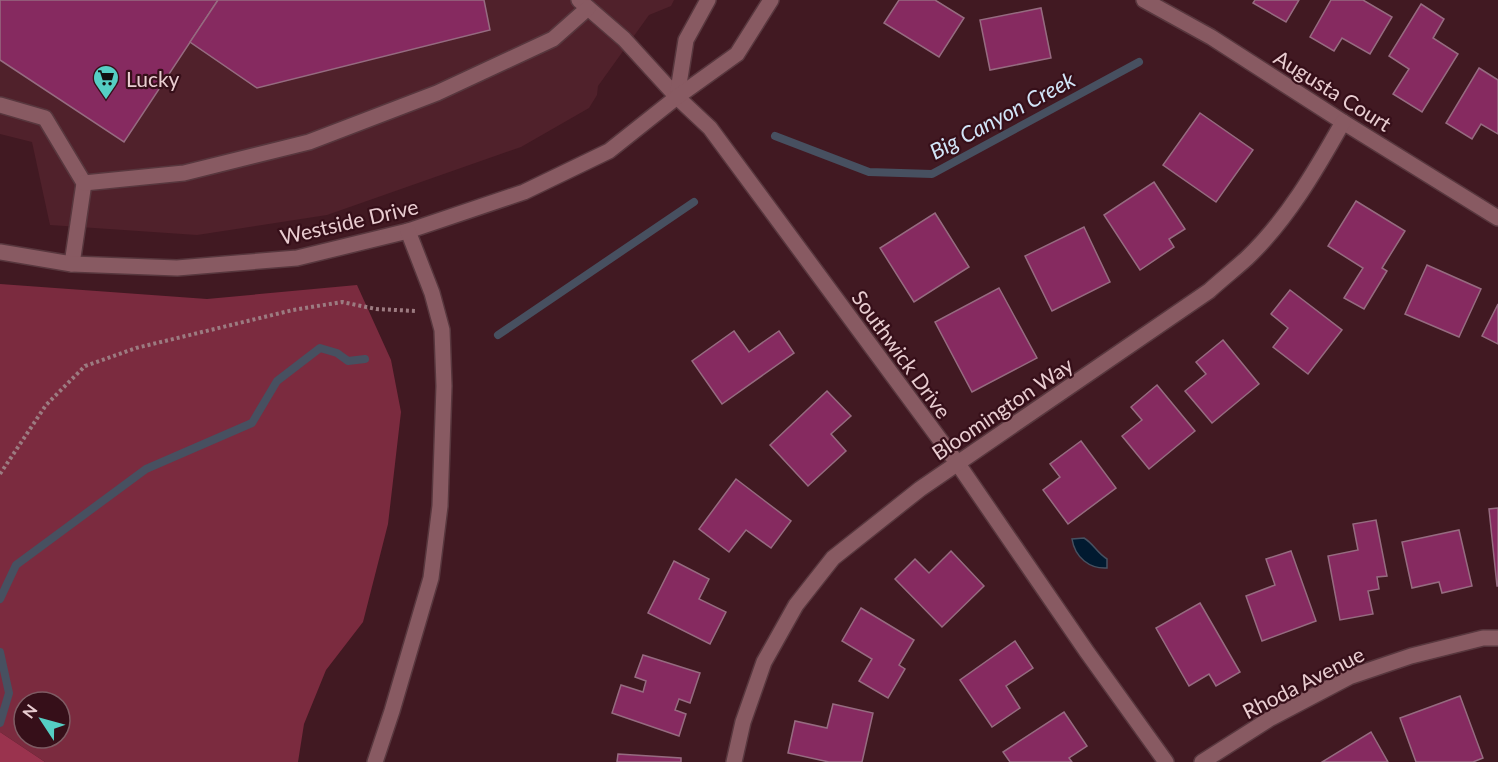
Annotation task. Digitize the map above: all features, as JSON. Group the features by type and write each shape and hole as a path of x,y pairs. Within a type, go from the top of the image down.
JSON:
{"street":[{"path":"677,97 686,40 708,0"},
{"name":"Westside Drive","path":"0,252 72,264 177,268 297,258 408,231 524,192 609,151 677,97 738,54 771,0"},
{"name":"Augusta Court","path":"1144,0 1211,37 1498,218"},
{"path":"84,183 184,173 309,142 437,93 553,39 584,4"},
{"name":"Southwick Drive","path":"584,4 624,39 677,97 710,128 958,464 1087,652 1166,762"},
{"path":"0,105 45,118 84,183 72,264"},
{"name":"Bloomington Way","path":"734,762 743,722 764,662 796,604 833,558 888,513 1209,291 1248,257 1280,222 1343,122"},
{"path":"375,762 431,578 440,506 444,386 442,330 408,231"},
{"name":"Rhoda Avenue","path":"1202,762 1271,718 1349,677 1411,656 1483,638 1498,638"}],"path":[{"path":"0,474 46,405 85,366 136,348 293,310 342,302 376,309 437,311"}],"shaded area":[{"path":"0,0 674,0 671,6 649,15 598,86 597,95 589,108 521,147 327,215 197,235 50,225 32,142 0,134"},
{"path":"0,284 207,299 357,285 391,360 401,412 388,524 363,622 326,670 304,724 298,762 45,762 27,750 72,750 72,690 12,690 12,740 0,732"},
{"path":"0,732 12,740 12,750 27,750 45,762 0,762"}],"water":[{"path":"1084,538 1107,559 1107,568 1089,564 1076,552 1072,539"}],"building":[{"name":"Lucky","path":"0,0 218,0 124,142 0,60"},
{"path":"218,0 484,0 490,30 257,88 190,42"},
{"path":"899,0 935,0 964,18 939,57 884,23"},
{"path":"1255,0 1299,0 1286,22 1253,3"},
{"path":"1331,0 1363,0 1392,17 1370,54 1342,38 1334,51 1310,37"},
{"path":"1421,4 1444,19 1433,38 1458,54 1422,112 1393,94 1409,69 1389,56"},
{"path":"1041,8 1051,58 990,70 980,20"},
{"path":"1479,68 1498,80 1498,134 1481,124 1472,139 1446,123"},
{"path":"1200,113 1253,150 1216,202 1163,165"},
{"path":"1154,182 1185,229 1169,239 1174,247 1140,270 1104,215"},
{"path":"1356,201 1405,231 1382,268 1387,271 1364,309 1344,298 1363,268 1328,246"},
{"path":"935,213 969,267 914,302 880,248"},
{"path":"1084,227 1110,282 1052,311 1025,256"},
{"path":"1427,265 1481,289 1459,337 1405,314"},
{"path":"999,288 1037,358 972,392 935,322"},
{"path":"1290,290 1342,330 1308,374 1273,347 1288,328 1271,314"},
{"path":"1498,304 1498,344 1482,336"},
{"path":"734,331 749,352 779,331 794,353 722,404 692,361"},
{"path":"1223,340 1259,384 1212,423 1185,391 1206,374 1196,362"},
{"path":"1157,385 1195,431 1149,469 1122,436 1142,420 1131,407"},
{"path":"827,391 851,416 831,434 846,451 808,486 770,445"},
{"path":"1081,441 1116,488 1068,524 1043,490 1060,477 1050,464"},
{"path":"736,479 791,521 771,548 746,530 729,552 699,529"},
{"path":"1498,508 1498,586 1497,586 1489,509"},
{"path":"1376,520 1387,576 1377,577 1379,589 1368,591 1373,614 1340,620 1328,556 1358,550 1353,524"},
{"path":"1459,530 1472,586 1442,593 1439,582 1412,588 1402,542"},
{"path":"951,551 984,586 942,627 895,579 915,559 929,573"},
{"path":"1291,551 1316,621 1262,641 1246,596 1275,585 1266,559"},
{"path":"674,561 709,579 699,599 726,612 710,644 648,613"},
{"path":"1200,603 1240,672 1216,686 1209,674 1189,686 1156,628"},
{"path":"861,608 914,640 899,665 905,669 888,698 859,681 872,659 842,641"},
{"path":"1015,641 1033,668 1006,686 1020,708 992,727 960,680"},
{"path":"643,655 700,673 690,703 679,699 675,710 686,714 679,736 612,713 621,685 643,692 646,681 635,677"},
{"path":"1460,696 1483,758 1473,762 1416,762 1400,718"},
{"path":"833,704 873,713 862,762 829,762 788,753 795,721 827,728"},
{"path":"1064,712 1087,746 1069,758 1072,762 1010,762 1003,752"},
{"path":"1371,732 1388,762 1322,762"},
{"path":"618,754 681,758 681,762 617,762"}],"waterway":[{"name":"Big Canyon Creek","path":"775,136 869,172 932,174 1139,62"},
{"name":"Big Canyon Creek","path":"498,335 694,202"},
{"name":"Big Canyon Creek","path":"0,599 16,565 146,469 252,423 277,381 320,348 337,353 348,361 365,359"},
{"name":"Big Canyon Creek","path":"0,652 9,693 0,723"}],"place":[{"name":"Lucky","path":"106,101"}]}
